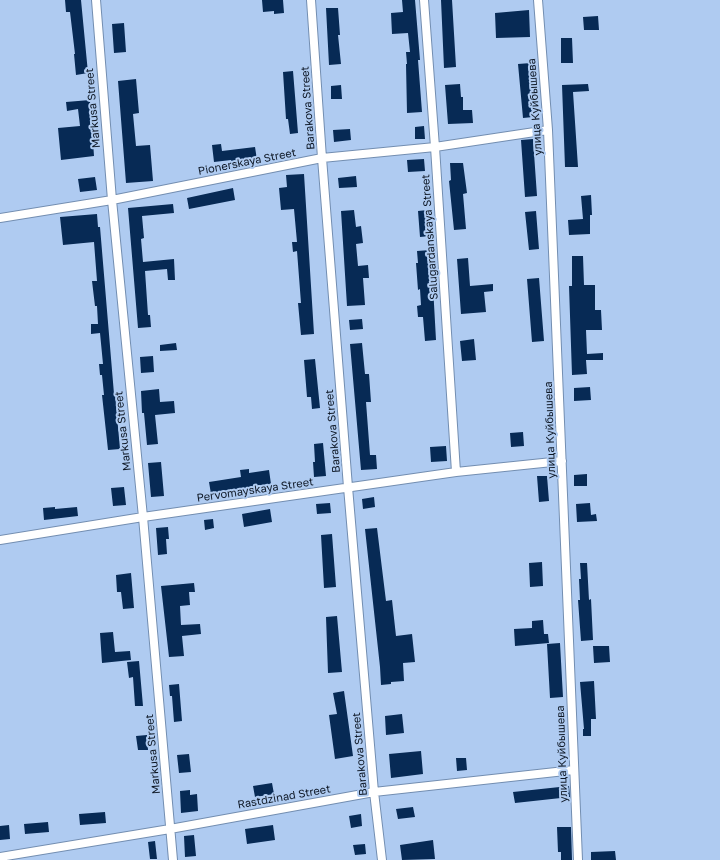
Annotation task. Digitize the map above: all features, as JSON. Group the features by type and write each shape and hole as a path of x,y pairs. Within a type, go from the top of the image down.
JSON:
{"street":[{"name":"Markusa Street","path":"96,0 112,200 143,517 173,860"},
{"name":"Barakova Street","path":"311,0 348,487 374,792 382,860"},
{"name":"Salugardanskaya Street","path":"424,0 456,472"},
{"name":"улица Куйбышева","path":"538,0 548,130 578,860"},
{"name":"Pionerskaya Street","path":"0,218 112,200 322,158 435,147 548,130"},
{"name":"Pervomayskaya Street","path":"0,540 143,517 348,487 456,472 562,461"},
{"name":"Rastdzinad Street","path":"0,857 170,829 374,792 574,770"}],"building":[{"path":"65,0 81,0 88,73 76,75 70,12 66,12"},
{"path":"262,0 283,0 284,13 274,14 274,11 263,12"},
{"path":"402,0 415,0 420,60 418,60 422,112 407,113 406,52 410,52 408,33 392,34 391,13 403,12"},
{"path":"441,0 452,0 456,67 444,68"},
{"path":"326,8 338,8 340,35 338,35 341,64 329,65"},
{"path":"529,10 530,37 496,38 495,13"},
{"path":"598,16 599,30 584,30 583,17"},
{"path":"124,23 126,52 114,53 112,24"},
{"path":"561,38 572,38 573,63 561,63"},
{"path":"531,63 533,117 523,118 518,64"},
{"path":"293,71 298,133 290,134 288,119 286,119 283,72"},
{"path":"136,79 139,113 133,114 136,146 150,145 153,181 126,183 118,81"},
{"path":"460,84 461,97 463,97 463,110 472,110 473,123 448,124 445,85"},
{"path":"588,84 589,91 573,92 578,167 565,167 562,85"},
{"path":"341,85 342,99 331,99 331,86"},
{"path":"90,100 94,156 61,160 58,128 80,126 78,109 67,111 66,102"},
{"path":"424,126 425,139 415,139 415,127"},
{"path":"350,129 351,140 334,142 333,130"},
{"path":"533,139 537,196 525,197 521,140"},
{"path":"221,144 222,151 255,147 257,160 232,163 231,160 214,162 212,145"},
{"path":"424,159 425,171 408,172 407,160"},
{"path":"450,163 463,163 467,193 463,194 466,229 454,230 449,181 451,180"},
{"path":"304,174 314,334 301,335 298,303 301,303 297,251 293,252 292,242 297,242 294,209 281,210 279,188 287,187 286,175"},
{"path":"356,176 357,187 339,188 338,178"},
{"path":"95,177 97,190 80,192 78,179"},
{"path":"233,188 235,200 189,209 187,198"},
{"path":"591,195 592,215 590,215 590,234 569,235 568,220 583,219 581,196"},
{"path":"173,204 174,213 142,216 144,238 141,239 143,262 174,259 175,280 168,280 167,269 145,271 148,315 150,315 151,327 138,328 128,208"},
{"path":"354,210 356,227 361,226 363,243 356,244 358,266 368,265 369,278 363,278 365,305 347,306 341,211"},
{"path":"428,210 430,236 420,237 418,211"},
{"path":"536,211 539,249 529,250 525,212"},
{"path":"97,214 98,227 100,227 120,449 108,450 102,395 104,395 102,375 100,375 99,364 103,364 100,333 91,334 91,324 98,324 97,306 95,306 92,281 97,281 94,242 63,245 60,217"},
{"path":"431,250 436,340 425,341 423,317 418,317 417,306 421,305 420,289 418,290 416,263 418,263 417,251"},
{"path":"572,256 583,256 584,285 595,285 595,310 601,310 602,330 586,330 587,354 603,353 603,360 586,360 587,374 572,375 569,286 572,286"},
{"path":"468,258 470,286 493,284 493,291 484,292 486,312 461,314 457,259"},
{"path":"539,278 544,341 532,342 527,279"},
{"path":"362,319 363,329 350,330 349,320"},
{"path":"474,339 476,360 462,361 460,341"},
{"path":"176,343 177,350 160,351 160,345"},
{"path":"362,343 365,374 369,374 371,402 366,402 370,455 376,455 377,469 361,470 350,344"},
{"path":"153,356 154,372 141,373 140,357"},
{"path":"315,359 320,408 312,409 311,397 307,397 304,360"},
{"path":"590,387 591,400 574,401 574,388"},
{"path":"159,389 160,402 174,401 175,413 155,415 158,444 147,445 144,413 142,413 141,391"},
{"path":"523,432 524,446 511,447 510,433"},
{"path":"323,443 326,476 314,477 314,444"},
{"path":"446,446 447,461 431,462 430,447"},
{"path":"161,462 164,496 151,497 148,463"},
{"path":"249,469 249,473 269,470 271,484 211,494 209,482 241,477 240,470"},
{"path":"587,474 587,486 574,486 574,475"},
{"path":"537,476 547,476 549,501 539,502"},
{"path":"124,487 126,505 113,506 111,488"},
{"path":"374,497 375,507 363,509 362,499"},
{"path":"330,503 331,513 317,514 316,504"},
{"path":"590,503 591,515 596,514 597,521 577,522 576,504"},
{"path":"55,507 55,509 77,507 78,516 44,520 43,508"},
{"path":"270,509 272,522 244,527 242,514"},
{"path":"213,519 214,528 205,530 204,520"},
{"path":"168,527 169,539 166,539 167,554 158,555 156,528"},
{"path":"377,528 386,601 392,600 396,636 412,634 415,662 403,663 404,681 391,682 391,684 381,685 365,529"},
{"path":"332,534 336,587 324,588 321,535"},
{"path":"542,562 543,586 530,587 529,563"},
{"path":"580,563 587,563 593,640 581,641 578,600 580,600"},
{"path":"131,573 134,608 123,609 121,592 117,592 116,575"},
{"path":"194,583 195,592 189,592 190,605 180,606 181,625 200,624 201,634 182,636 184,656 169,657 161,586"},
{"path":"337,616 342,672 328,673 326,617"},
{"path":"543,620 544,634 548,634 549,643 515,646 514,629 532,628 532,621"},
{"path":"113,632 115,652 130,651 131,660 102,663 100,633"},
{"path":"560,643 563,697 550,698 547,644"},
{"path":"593,646 609,646 610,662 594,663"},
{"path":"139,661 143,706 135,706 133,677 129,678 127,662"},
{"path":"594,681 596,719 591,719 591,736 583,736 584,729 580,682"},
{"path":"179,684 182,721 174,722 172,696 170,696 169,685"},
{"path":"344,691 353,756 335,759 329,715 337,714 333,693"},
{"path":"402,714 404,733 386,735 385,716"},
{"path":"147,735 148,750 138,750 136,736"},
{"path":"421,751 423,774 391,778 389,754"},
{"path":"189,754 191,772 179,773 177,755"},
{"path":"456,758 466,758 467,770 457,771"},
{"path":"272,783 274,794 255,797 253,786"},
{"path":"569,786 570,797 515,803 513,792"},
{"path":"190,790 190,795 197,794 198,811 181,813 180,791"},
{"path":"413,807 415,817 398,819 396,809"},
{"path":"105,812 106,823 80,825 79,814"},
{"path":"361,814 362,826 351,828 349,816"},
{"path":"48,822 49,832 25,834 24,824"},
{"path":"9,825 10,839 0,840 0,826"},
{"path":"273,825 275,840 247,844 245,829"},
{"path":"557,827 571,827 572,860 561,860 561,852 558,852"},
{"path":"194,835 196,856 185,857 184,836"},
{"path":"433,840 435,859 402,860 400,845"},
{"path":"155,841 157,859 150,859 148,842"},
{"path":"365,844 366,854 355,855 353,845"},
{"path":"615,851 616,860 591,860 591,852"}]}
